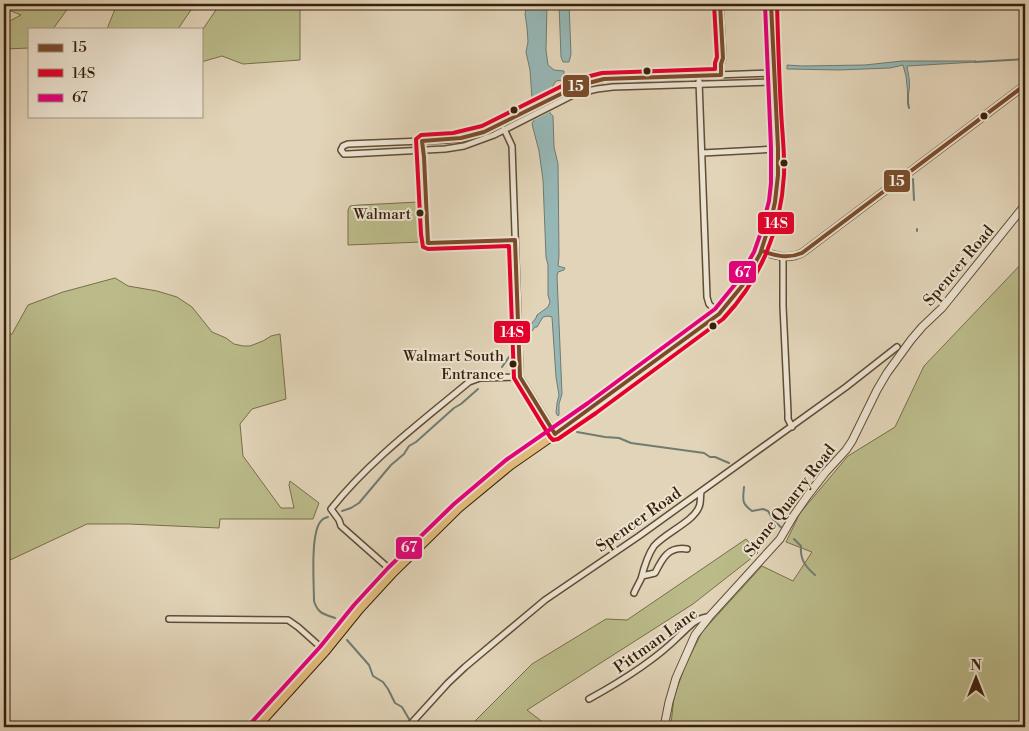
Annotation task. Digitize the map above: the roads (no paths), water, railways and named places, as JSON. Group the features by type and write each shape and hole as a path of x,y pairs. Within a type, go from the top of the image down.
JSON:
{"highway":[{"path":"256,727 325,651 392,572 458,508 510,465 592,408 719,314 731,302 756,264 762,251 775,203 778,178 771,4"}],"street":[{"path":"720,4 723,58 721,75"},
{"path":"721,75 774,77 699,84 597,89 575,94 505,130 475,143 450,149 348,154 344,154 341,150 342,146 348,144 464,138 484,132 577,86 604,79 721,75"},
{"path":"699,76 707,297 709,304 719,314"},
{"path":"762,251 788,257 797,255 813,245 1025,85"},
{"path":"501,124 512,146 520,377 555,434"},
{"path":"702,153 777,149"},
{"name":"Spencer Road","path":"911,340 942,308 1022,214 1025,206"},
{"path":"783,257 783,306 788,419 792,426"},
{"name":"Stone Quarry Road","path":"664,727 676,678 695,635 709,616 780,539 808,495 846,450 856,434 877,390 911,340"},
{"name":"Spencer Road","path":"408,727 465,667 545,600 639,536 846,388 896,347"},
{"path":"392,572 341,526 332,509 360,476 385,452 469,382 480,378 520,377"},
{"path":"634,593 645,564 656,544 695,513 699,507 700,492"},
{"path":"642,576 655,573 662,559 667,554 681,548 687,549"},
{"name":"Pittman Lane","path":"589,699 606,690 665,650 696,621 709,616"},
{"path":"169,619 288,620 325,651"}],"water":[{"path":"527,4 547,4 546,50 548,65 554,70 564,71 563,80 556,81 549,92 550,113 553,116 554,147 558,164 558,266 565,268 558,272 557,276 562,394 558,416 556,413 559,395 552,317 543,317 532,331 528,328 537,315 548,307 550,302 548,295 543,180 539,151 532,124 534,120 533,100 526,52 528,42 525,14"},
{"path":"559,4 569,4 571,54 569,62 563,62 561,57"},
{"path":"902,61 976,62 907,66 910,85 908,95 903,65 890,68 839,70 787,69 787,65 865,65"}],"waterway":[{"path":"975,62 1025,59"},
{"path":"908,93 909,108"},
{"path":"913,179 914,200"},
{"path":"502,367 509,357"},
{"path":"342,511 359,503 391,465 404,454 409,446 478,389"},
{"path":"577,432 619,438 631,443 704,453 729,463"},
{"path":"744,487 743,498 746,506 752,511 763,509 768,511 774,521 782,528"},
{"path":"328,517 321,521 315,536 313,559 314,601 320,611 335,618"},
{"path":"794,539 801,546 801,555 808,569 815,575"},
{"path":"347,640 369,665 373,676 383,682 395,703 402,707 409,719"}],"place":[{"name":"Walmart","path":"420,213"},
{"name":"Walmart South Entrance","path":"513,364"}]}
